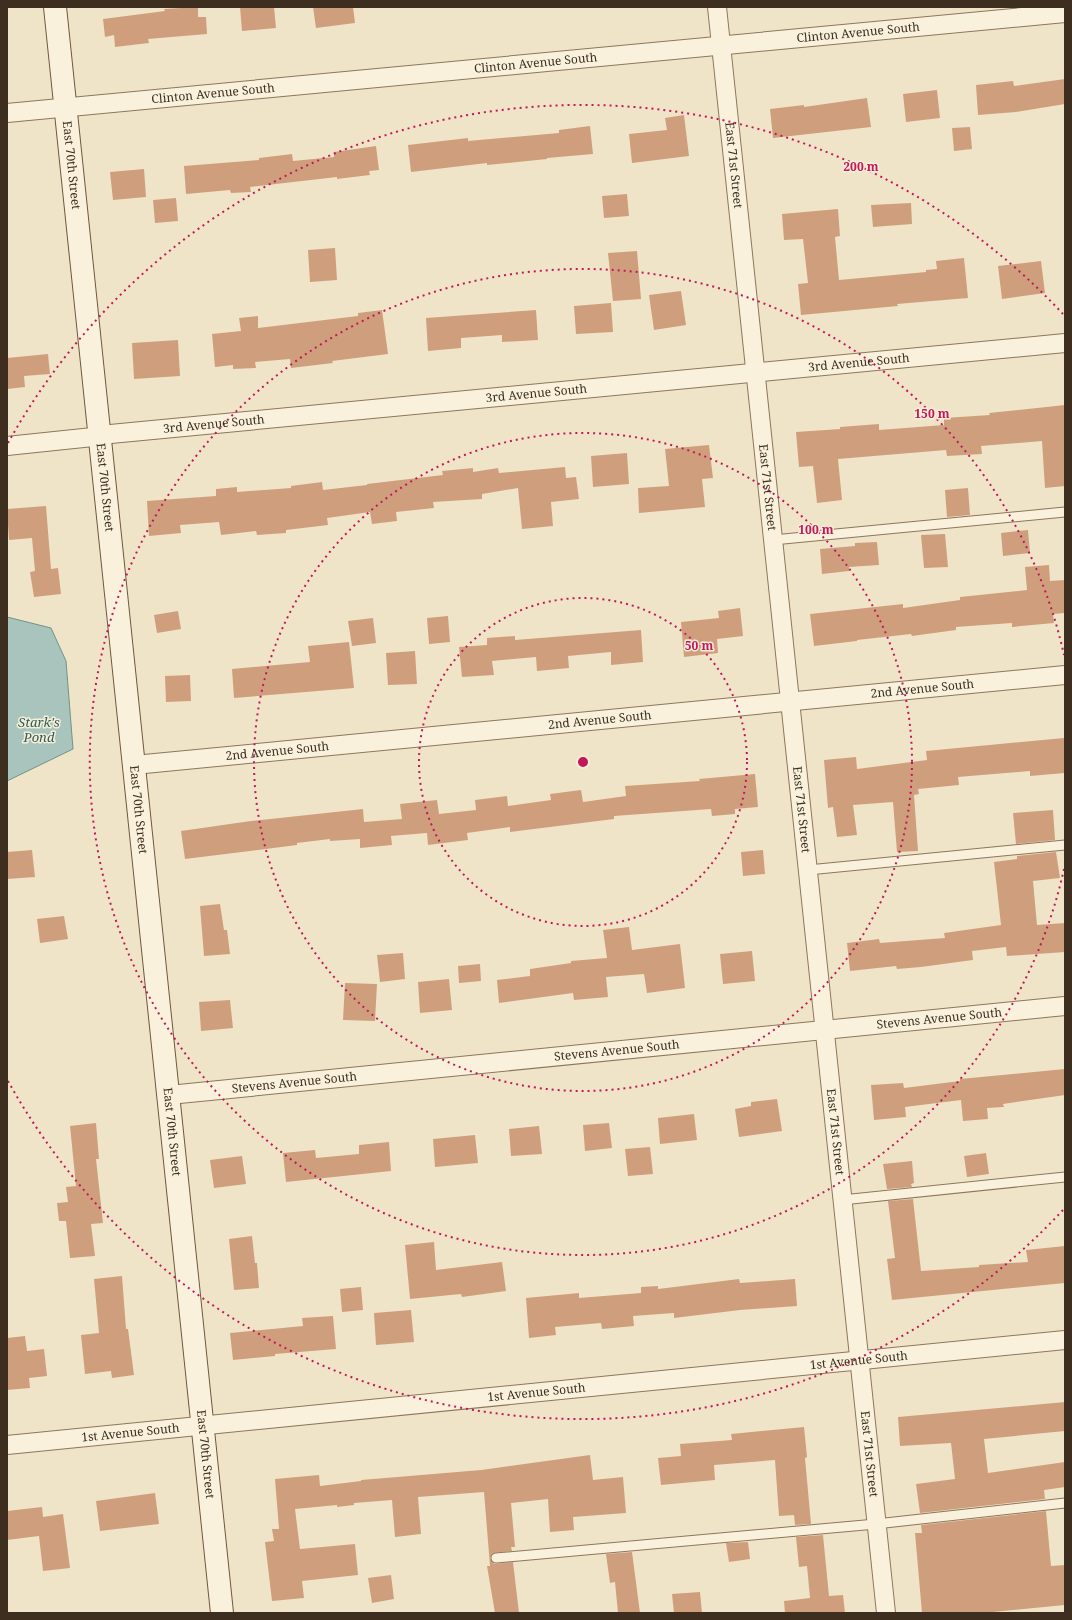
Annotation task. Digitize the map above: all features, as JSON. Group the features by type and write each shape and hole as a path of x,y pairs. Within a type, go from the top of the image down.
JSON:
{"street":[{"name":"East 70th Street","path":"55,7 222,1613"},
{"name":"East 71st Street","path":"717,7 886,1613"},
{"name":"Clinton Avenue South","path":"7,113 1065,13"},
{"name":"3rd Avenue South","path":"7,446 100,435 1065,343"},
{"name":"2nd Avenue South","path":"134,765 1065,675"},
{"name":"Stevens Avenue South","path":"169,1094 1065,1006"},
{"name":"1st Avenue South","path":"7,1445 1065,1340"}],"lane":[{"path":"773,540 1065,512"},
{"path":"808,870 1065,845"},
{"path":"842,1200 1065,1177"},
{"path":"496,1558 876,1524 1065,1503"}],"water":[{"name":"Stark's Pond","path":"7,617 51,628 66,661 73,749 7,781"}],"building":[{"path":"198,7 198,17 206,17 207,34 148,39 149,43 115,47 114,35 105,37 103,19 165,11 164,9"},
{"path":"240,7 274,7 276,28 242,31"},
{"path":"313,7 353,7 355,23 316,28"},
{"path":"1065,79 1065,104 1016,112 978,115 976,85 1013,81 1014,86"},
{"path":"937,90 940,118 906,122 903,94"},
{"path":"867,98 871,127 773,138 770,109 804,105 804,107"},
{"path":"684,115 689,156 632,163 629,134 667,130 665,118"},
{"path":"590,126 593,154 487,165 487,163 411,172 408,145 468,138 468,141 559,133 559,130"},
{"path":"970,127 972,149 954,151 952,128"},
{"path":"376,146 379,170 369,171 370,175 337,179 337,177 250,187 251,192 231,193 230,190 186,194 184,166 259,160 259,158 292,154 293,161 334,157 334,152"},
{"path":"144,169 146,197 113,200 110,172"},
{"path":"627,194 629,216 604,218 602,196"},
{"path":"176,198 178,221 155,223 153,200"},
{"path":"911,203 912,224 873,227 871,205"},
{"path":"838,209 840,236 835,237 839,280 926,272 926,270 937,269 936,261 964,258 968,298 897,304 898,306 801,315 798,284 808,283 803,239 784,240 782,214"},
{"path":"335,248 337,280 310,282 308,250"},
{"path":"637,251 641,299 613,301 608,253"},
{"path":"1041,261 1045,293 1002,299 998,266"},
{"path":"681,291 686,325 654,330 649,295"},
{"path":"611,303 613,332 576,334 574,306"},
{"path":"382,310 388,354 291,368 290,359 255,362 256,368 233,369 233,365 215,367 212,334 241,331 239,318 258,316 258,328 358,316 358,313"},
{"path":"536,310 538,340 502,342 502,335 461,338 461,348 428,351 426,318"},
{"path":"178,340 180,376 134,379 132,343"},
{"path":"48,354 50,374 24,376 25,387 7,389 7,358"},
{"path":"1065,405 1065,486 1045,488 1042,441 981,446 982,454 947,456 946,450 838,459 842,500 817,503 813,466 799,467 796,432 840,429 840,427 879,424 879,430 944,425 944,418 990,415 989,413"},
{"path":"709,445 713,478 702,479 705,507 639,513 638,488 669,486 665,449"},
{"path":"627,453 629,484 593,487 591,456"},
{"path":"565,467 566,478 576,477 579,499 551,502 553,526 522,529 518,488 482,494 482,499 433,502 434,508 396,512 397,521 372,524 370,512 327,518 328,525 286,530 286,533 257,535 256,531 221,535 219,522 180,525 181,533 149,536 147,501 216,496 216,489 237,487 237,492 291,488 291,486 322,482 323,490 443,475 442,471 473,468 473,472 498,468 499,473"},
{"path":"968,488 970,515 947,517 945,490"},
{"path":"46,506 51,569 58,568 61,594 34,597 30,572 35,571 32,538 9,540 7,509"},
{"path":"1028,530 1030,553 1003,556 1001,533"},
{"path":"945,534 948,567 924,568 921,535"},
{"path":"877,542 879,565 849,567 849,571 822,574 820,549 855,546 855,543"},
{"path":"1049,565 1050,581 1065,580 1065,613 1053,614 1054,623 1012,627 1012,623 956,627 956,630 912,636 911,634 814,646 810,614 903,604 903,608 960,600 960,597 1027,590 1025,567"},
{"path":"740,608 743,636 717,639 718,653 684,657 681,622 719,618 718,611"},
{"path":"178,611 181,629 157,633 154,615"},
{"path":"448,616 450,642 429,644 427,618"},
{"path":"373,618 376,643 352,646 348,621"},
{"path":"641,630 643,662 611,665 611,652 568,656 569,668 537,671 536,657 492,661 494,675 462,677 459,647 487,645 487,638 515,636 515,640"},
{"path":"349,642 354,688 234,698 232,669 310,662 308,646"},
{"path":"415,651 417,684 388,685 386,653"},
{"path":"190,675 191,701 166,702 165,676"},
{"path":"1064,738 1065,773 1030,776 1030,771 958,777 959,785 918,789 919,794 914,795 918,851 897,852 893,802 853,805 857,835 837,837 833,807 828,808 824,760 856,757 857,769 927,760 926,751"},
{"path":"755,774 758,807 735,809 735,814 712,816 711,809 614,816 614,819 510,832 510,827 467,833 468,840 428,845 427,833 391,836 392,845 360,848 360,839 330,841 330,839 297,843 297,845 185,859 181,831 251,821 363,809 364,822 402,819 400,804 437,800 439,814 476,810 475,800 507,796 508,806 551,800 550,794 581,790 583,802 626,796 625,786 700,781 699,779"},
{"path":"1053,810 1055,840 1016,844 1013,813"},
{"path":"32,850 35,877 7,879 7,852"},
{"path":"763,850 765,874 743,876 741,852"},
{"path":"1056,852 1060,878 1033,881 1037,925 1065,923 1065,952 1007,956 1006,947 972,951 973,960 921,967 897,969 896,966 850,971 847,943 879,939 880,943 945,938 944,933 1001,925 994,862 1017,859 1017,856"},
{"path":"220,904 224,930 227,930 230,954 204,956 200,906"},
{"path":"64,916 68,939 40,943 37,919"},
{"path":"629,927 632,950 680,944 685,988 647,993 644,974 606,977 608,997 574,1000 573,993 499,1003 497,980 530,976 530,969 571,963 571,961 607,958 603,930"},
{"path":"752,951 755,981 723,984 720,954"},
{"path":"403,953 405,979 380,982 377,955"},
{"path":"480,964 481,981 459,983 458,966"},
{"path":"449,979 452,1010 420,1013 418,982"},
{"path":"345,983 377,984 375,1021 343,1020"},
{"path":"230,1000 233,1028 201,1031 199,1002"},
{"path":"1065,1069 1065,1095 1003,1104 1004,1107 987,1108 988,1119 963,1121 961,1100 905,1107 906,1117 874,1120 871,1085 903,1083 904,1088 960,1081 960,1079"},
{"path":"777,1099 782,1131 739,1137 735,1109 751,1106 751,1102"},
{"path":"694,1114 697,1140 660,1144 658,1118"},
{"path":"96,1123 99,1159 96,1159 103,1223 91,1224 95,1256 70,1258 66,1221 59,1221 57,1203 68,1202 66,1187 76,1186 70,1126"},
{"path":"609,1123 612,1148 585,1151 583,1125"},
{"path":"539,1126 542,1154 511,1156 509,1129"},
{"path":"475,1135 478,1163 435,1167 433,1139"},
{"path":"389,1142 391,1171 286,1182 283,1153 315,1150 316,1158 359,1154 359,1145"},
{"path":"650,1147 653,1174 628,1176 625,1149"},
{"path":"986,1153 989,1174 967,1177 964,1156"},
{"path":"242,1156 246,1184 214,1188 210,1160"},
{"path":"912,1161 914,1183 911,1184 912,1187 887,1189 883,1164"},
{"path":"913,1199 921,1271 1028,1262 1026,1250 1065,1246 1065,1283 892,1300 887,1259 895,1258 888,1201"},
{"path":"252,1236 255,1263 257,1263 259,1288 234,1290 229,1239"},
{"path":"434,1242 436,1270 502,1262 506,1291 462,1297 461,1294 410,1299 405,1245"},
{"path":"122,1276 126,1329 128,1329 134,1375 112,1378 111,1371 85,1374 81,1335 99,1333 94,1279"},
{"path":"739,1279 740,1283 795,1279 797,1306 740,1310 674,1318 674,1313 633,1316 634,1326 602,1329 601,1323 555,1327 556,1335 529,1338 526,1298 579,1293 579,1298 641,1293 641,1287 658,1286 658,1289"},
{"path":"361,1287 363,1310 342,1312 340,1289"},
{"path":"411,1310 414,1342 376,1345 374,1313"},
{"path":"333,1316 336,1349 275,1354 275,1356 233,1360 230,1333 303,1326 302,1318"},
{"path":"25,1336 27,1351 44,1349 47,1376 29,1378 30,1388 7,1390 7,1338"},
{"path":"1065,1402 1065,1431 984,1439 988,1473 1065,1462 1065,1487 1044,1490 1045,1499 920,1513 916,1484 955,1479 951,1443 900,1446 898,1417"},
{"path":"804,1427 807,1457 805,1458 811,1524 795,1525 794,1515 779,1516 775,1460 714,1465 715,1480 661,1485 658,1458 681,1456 680,1444 732,1440 731,1434"},
{"path":"590,1455 593,1480 623,1477 626,1513 573,1517 574,1530 550,1532 548,1499 511,1503 515,1547 511,1547 512,1551 493,1553 490,1558 494,1564 513,1562 519,1613 495,1613 487,1566 490,1566 484,1492 418,1497 421,1534 395,1537 392,1500 354,1503 354,1505 337,1507 337,1505 295,1509 300,1549 355,1544 358,1575 302,1581 304,1598 272,1601 265,1542 274,1541 272,1529 279,1529 275,1479 319,1475 320,1486 361,1480 481,1470"},
{"path":"155,1493 159,1524 100,1531 96,1501"},
{"path":"42,1507 43,1517 63,1514 70,1568 43,1571 39,1536 7,1540 7,1511"},
{"path":"1046,1511 1051,1566 1065,1565 1065,1605 983,1613 922,1613 915,1533 922,1533 921,1525"},
{"path":"823,1535 829,1596 843,1595 845,1613 785,1613 784,1601 810,1598 807,1566 799,1567 796,1537"},
{"path":"748,1542 750,1559 729,1562 726,1543"},
{"path":"632,1552 640,1613 618,1613 615,1582 610,1583 606,1554"},
{"path":"391,1575 394,1599 372,1603 368,1578"},
{"path":"700,1592 702,1613 674,1613 672,1594"}]}
